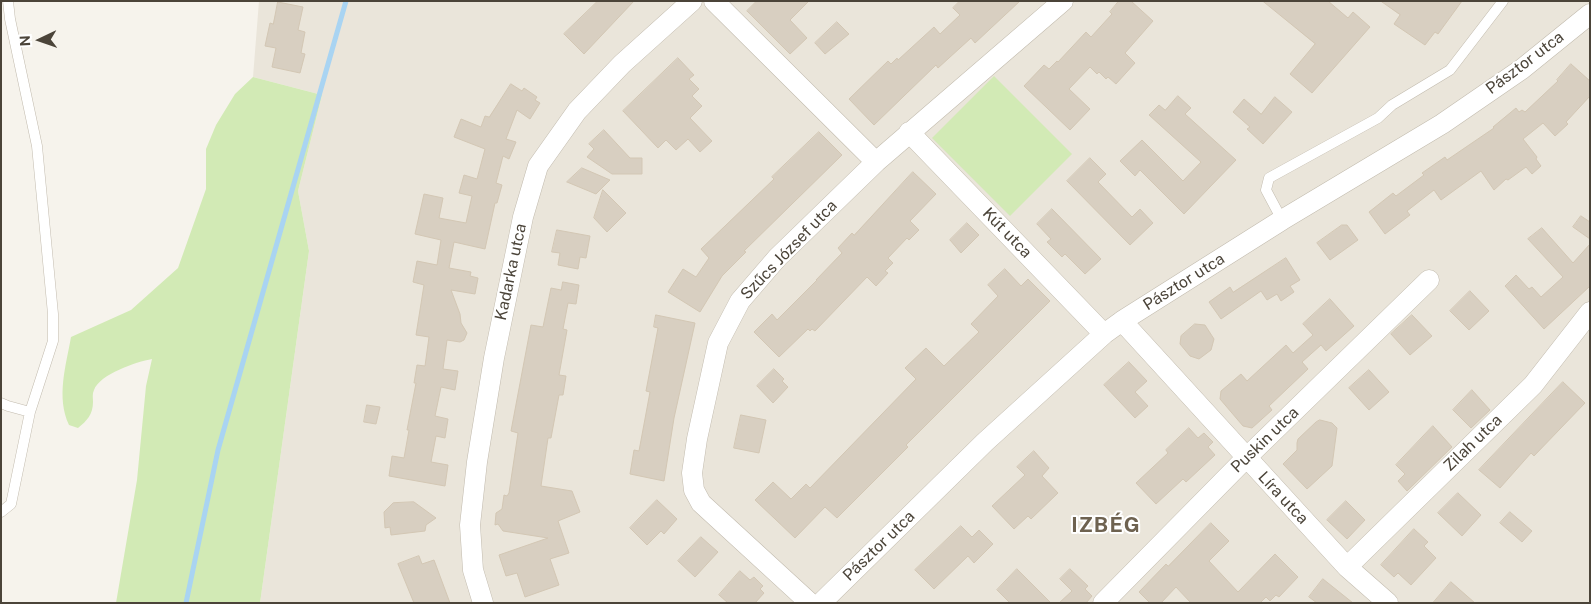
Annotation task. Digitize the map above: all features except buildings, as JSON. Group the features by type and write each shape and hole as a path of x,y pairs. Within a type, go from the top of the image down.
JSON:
{"street":[{"path":"714,1 876,162"},
{"name":"Szűcs József utca","path":"810,603 701,503 694,490 692,473 697,439 718,343 740,301 777,258 909,132 1063,1"},
{"name":"Kadarka utca","path":"483,603 472,570 470,525 477,462 494,358 521,226 538,166 577,111 685,3"},
{"name":"Pásztor utca","path":"821,603 985,442 1104,334 1282,220 1442,124 1522,69 1590,14"},
{"name":"Kút utca","path":"909,132 1104,334"},
{"name":"Puskin utca","path":"1103,603 1246,458 1429,280"},
{"name":"Zilah utca","path":"1347,567 1533,385 1590,312"},
{"name":"Líra utca","path":"1122,321 1376,599"}],"lane":[{"path":"1,512 11,504 30,412 53,341 53,314 37,146 8,1"},
{"path":"1282,220 1266,190 1269,178 1378,118 1392,105 1450,70 1503,1"},
{"path":"1,403 30,412"}],"shaded area":[{"path":"259,1 1590,1 1590,603 260,603 309,251 298,191 322,95 253,77"}],"green space":[{"path":"994,76 1072,154 1010,216 932,138"},
{"path":"253,77 322,95 298,191 309,251 260,603 116,603 137,480 146,386 152,359 119,370 103,379 94,390 91,414 78,428 69,425 63,404 63,381 71,337 131,310 178,268 206,189 206,149 216,125 235,94"}],"waterway":[{"path":"186,603 218,450 346,1"}],"district":[{"name":"IZBÉG","path":"1106,526"}]}
